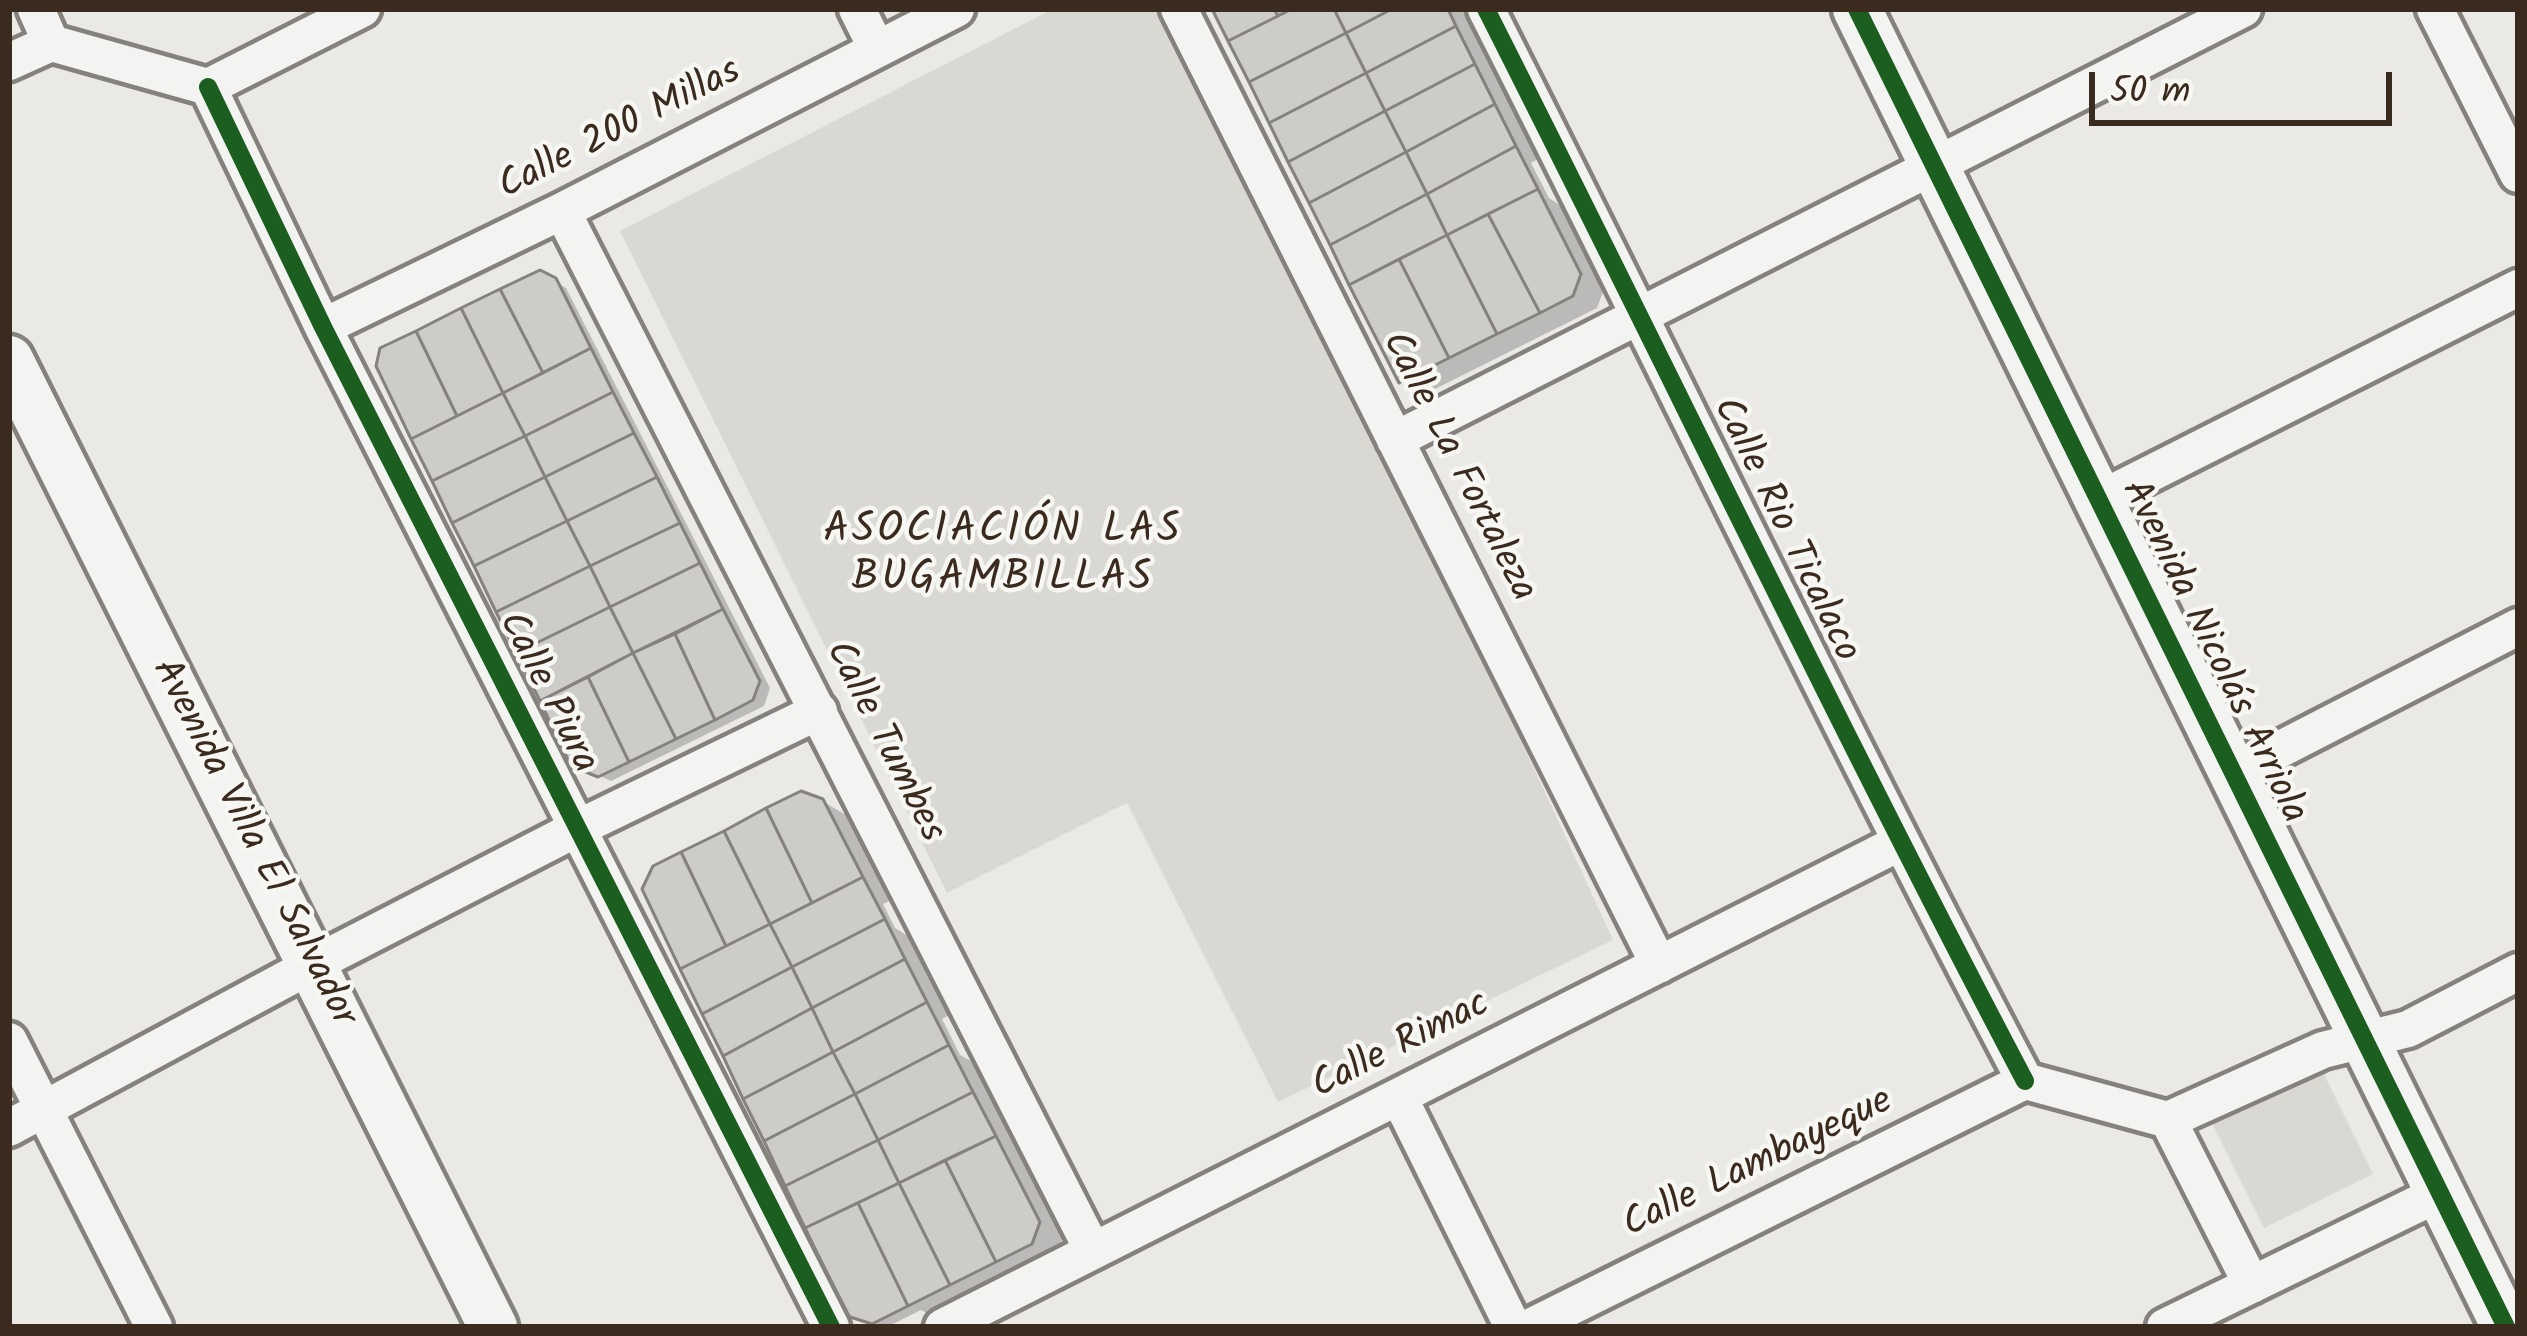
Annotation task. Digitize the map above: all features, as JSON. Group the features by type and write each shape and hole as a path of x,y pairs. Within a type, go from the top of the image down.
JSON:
{"street":[{"path":"36,9 51,43"},
{"path":"9,62 51,43 208,87 362,9"},
{"path":"857,9 876,47"},
{"name":"Calle 200 Millas","path":"323,327 562,211 956,9"},
{"name":"Calle La Fortaleza","path":"1179,9 1659,965"},
{"name":"Calle Rio Ticalaco","path":"1486,9 1899,843 2025,1081"},
{"name":"Avenida Nicolás Arriola","path":"1857,9 2506,1327"},
{"path":"2161,9 2177,42"},
{"path":"1395,440 2243,9"},
{"path":"2435,9 2518,174"},
{"name":"Calle Piura","path":"208,87 323,327 831,1327"},
{"name":"Calle Tumbes","path":"562,211 1094,1251"},
{"path":"2098,500 2518,288"},
{"name":"Avenida Villa El Salvador","path":"9,360 493,1327"},
{"path":"2234,773 2518,627"},
{"path":"9,1128 576,829 819,711"},
{"name":"Calle Rimac","path":"943,1327 1899,843"},
{"path":"2025,1081 2168,1120 2323,1050 2408,1029 2518,972"},
{"path":"9,1041 154,1327"},
{"name":"Calle Lambayeque","path":"1530,1327 2025,1081"},
{"path":"1399,1096 1513,1327"},
{"path":"2168,1120 2252,1285"},
{"path":"2165,1327 2440,1193"}],"shaded area":[{"path":"1053,9 1161,9 1472,634 1613,940 1278,1102 1127,803 947,893 620,231"},
{"path":"2319,1064 2373,1174 2264,1228 2209,1117"}],"building":[{"path":"1212,9 1274,9 1278,16 1228,41"},
{"path":"1292,9 1334,9 1346,33 1249,82 1228,41"},
{"path":"1334,9 1392,9 1346,33"},
{"path":"1392,9 1448,9 1456,26 1366,73 1346,33"},
{"path":"1456,26 1475,64 1385,111 1366,73"},
{"path":"1346,33 1366,73 1269,123 1249,82"},
{"path":"1475,64 1495,104 1406,152 1385,111"},
{"path":"1366,73 1385,111 1288,162 1269,123"},
{"path":"1495,104 1516,146 1427,194 1406,152"},
{"path":"1385,111 1406,152 1309,203 1288,162"},
{"path":"1516,146 1538,189 1447,235 1427,194"},
{"path":"1406,152 1427,194 1330,245 1309,203"},
{"path":"1538,189 1581,274 1573,296 1540,313 1488,214"},
{"path":"1427,194 1447,235 1349,285 1330,245"},
{"path":"1488,214 1540,313 1497,334 1447,235"},
{"path":"1447,235 1497,334 1449,358 1399,259"},
{"path":"1399,259 1449,358 1399,383 1349,285"},
{"path":"540,270 556,278 591,348 543,373 500,289"},
{"path":"500,289 543,373 503,393 461,308"},
{"path":"461,308 503,393 457,416 416,331"},
{"path":"416,331 457,416 411,439 376,366 380,348"},
{"path":"591,348 613,392 525,436 503,393"},
{"path":"613,392 634,433 545,477 525,436"},
{"path":"503,393 525,436 432,481 411,439"},
{"path":"634,433 657,477 567,521 545,477"},
{"path":"525,436 545,477 452,523 432,481"},
{"path":"545,477 567,521 474,566 452,523"},
{"path":"657,477 680,523 590,566 567,521"},
{"path":"567,521 590,566 496,612 474,566"},
{"path":"680,523 700,563 610,607 590,566"},
{"path":"700,563 723,609 633,653 610,607"},
{"path":"590,566 610,607 516,653 496,612"},
{"path":"610,607 633,653 540,701 516,653"},
{"path":"723,609 760,681 753,700 715,720 675,634"},
{"path":"675,634 715,720 676,739 633,653"},
{"path":"633,653 676,739 629,762 588,677"},
{"path":"588,677 629,762 598,777 571,766 540,701"},
{"path":"801,791 823,799 863,877 812,903 766,808"},
{"path":"766,808 812,903 770,924 724,831"},
{"path":"724,831 770,924 726,946 681,852"},
{"path":"681,852 726,946 680,969 642,889 653,866"},
{"path":"863,877 885,919 792,967 770,924"},
{"path":"885,919 905,959 812,1008 792,967"},
{"path":"770,924 792,967 702,1014 680,969"},
{"path":"905,959 927,1002 833,1052 812,1008"},
{"path":"792,967 812,1008 723,1056 702,1014"},
{"path":"927,1002 949,1045 855,1094 833,1052"},
{"path":"812,1008 833,1052 743,1099 723,1056"},
{"path":"949,1045 973,1092 878,1140 855,1094"},
{"path":"833,1052 855,1094 764,1141 743,1099"},
{"path":"973,1092 996,1136 899,1183 878,1140"},
{"path":"855,1094 878,1140 785,1186 764,1141"},
{"path":"996,1136 1040,1222 1032,1244 996,1262 945,1160"},
{"path":"878,1140 899,1183 805,1228 785,1186"},
{"path":"945,1160 996,1262 950,1285 899,1183"},
{"path":"899,1183 950,1285 908,1306 858,1203"},
{"path":"858,1203 908,1306 872,1324 847,1316 805,1228"}],"cycle path":[{"path":"1486,9 2025,1081"},
{"path":"1857,9 2506,1327"},
{"path":"208,87 323,327 831,1327"}],"district":[{"name":"ASOCIACIÓN LAS BUGAMBILLAS","path":"1003,558"}]}
